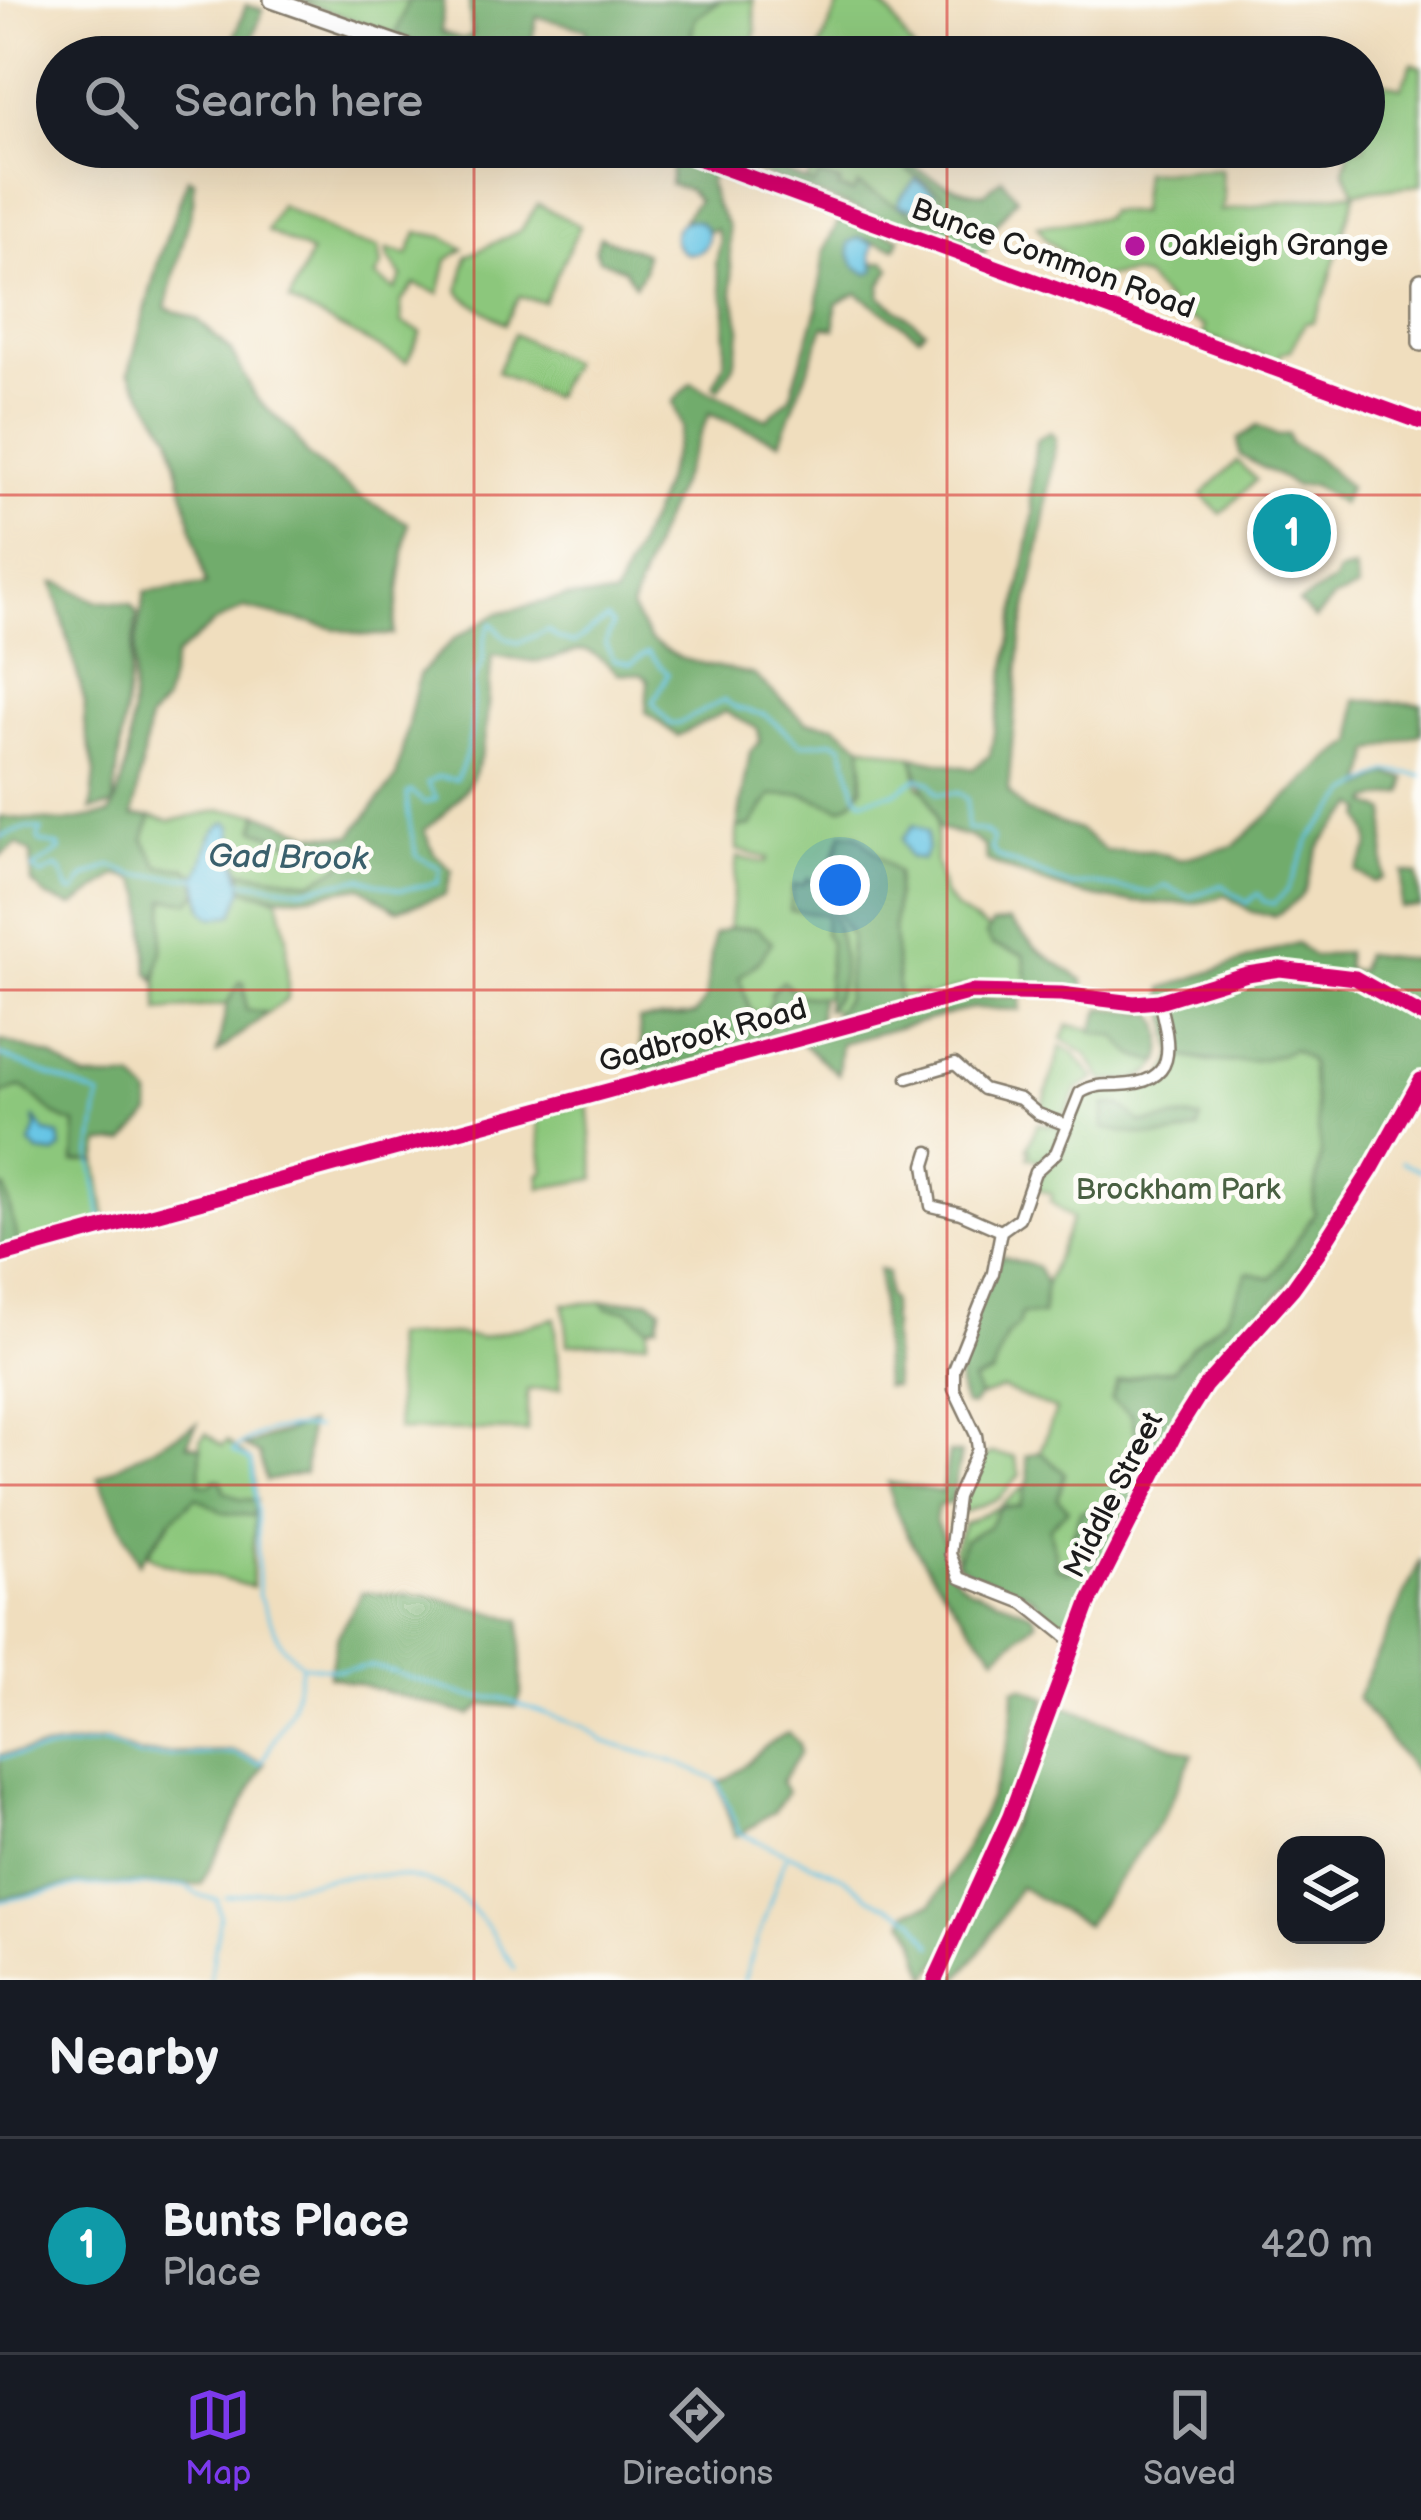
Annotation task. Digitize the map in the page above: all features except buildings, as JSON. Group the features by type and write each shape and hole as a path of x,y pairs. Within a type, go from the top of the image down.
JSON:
{"street":[{"path":"272,0 375,36"},
{"name":"Bunce Common Road","path":"725,168 1421,422"},
{"path":"1421,280 1421,343"},
{"name":"Gadbrook Road","path":"0,1256 971,992 1060,994 1134,1003 1160,1001 1247,974 1280,969 1355,978 1421,1015"},
{"path":"1073,1642 1024,1603 960,1578 950,1553 957,1497 978,1449 954,1389 954,1370 993,1273 1001,1231 1019,1218 1035,1172 1056,1153 1075,1102 1087,1088 1139,1084 1160,1072 1168,1050 1160,1001"},
{"path":"905,1079 955,1064 983,1089 1020,1099 1039,1114 1067,1125"},
{"name":"Middle Street","path":"935,1980 1010,1816 1073,1642 1184,1417 1318,1253 1421,1080"},
{"path":"929,1152 925,1165 931,1207 960,1213 1001,1231"}],"green space":[{"path":"298,0 408,0 396,35"},
{"path":"408,0 444,0 441,32 452,36 396,35"},
{"path":"469,0 721,0 695,18 691,36 585,36 587,29 537,17 533,36 472,36"},
{"path":"721,0 753,0 756,33 691,36 695,17"},
{"path":"841,0 884,8 904,36 825,36"},
{"path":"246,5 263,10 254,36 235,36"},
{"path":"1412,63 1421,67 1421,185 1356,192 1313,322 1305,323 1291,350 1281,353 1278,362 1203,335 1205,327 1177,312 1144,277 1091,278 1046,239 1038,226 1103,218 1108,211 1139,213 1143,172 1221,169 1224,201 1220,211 1355,192 1345,168 1385,168 1385,83 1401,88"},
{"path":"672,168 714,171 709,183 728,226 733,294 741,328 734,365 719,389 713,386 725,362 726,307 716,264 720,241 716,229 706,232 697,222 683,219 698,200 689,190 670,184"},
{"path":"747,168 775,168 814,185 819,176 840,182 839,188 853,193 858,185 921,218 937,212 942,193 908,168 975,192 985,193 1002,178 1017,198 994,227 983,256"},
{"path":"814,168 908,168 942,192 937,212 921,219 858,186 854,193 819,177 814,185 806,182"},
{"path":"188,178 194,180 193,203 166,308 198,320 231,351 257,399 293,433 308,456 359,496 408,523 393,635 363,635 244,608 214,623 175,656 164,703 149,720 133,816 151,816 144,840 159,866 186,868 197,876 198,893 189,902 165,899 155,980 148,972 144,895 136,880 118,875 73,906 47,897 32,883 31,853 17,844 0,856 0,817 64,822 110,814 128,753 135,647 145,592 206,585 170,435 129,372 159,258"},
{"path":"538,204 580,226 544,302 519,297 505,324 459,291 467,256 521,230"},
{"path":"280,205 350,241 379,247 382,265 376,277 395,290 402,277 388,249 408,255 417,232 444,237 464,249 447,260 439,294 415,284 401,302 402,323 421,332 407,362 289,301 311,253 267,231"},
{"path":"840,219 900,238 896,248 859,238 874,270 873,263 886,261 891,268 880,296 925,330 919,336 857,293 836,304 835,329 824,326 780,442 709,414 631,609 650,640 682,659 754,675 806,722 835,725 862,745 862,783 856,797 840,808 803,794 771,796 751,826 737,828 750,752 760,741 758,729 725,712 677,736 646,712 648,680 641,674 618,673 587,651 535,661 492,655 486,731 475,772 464,791 424,830 434,853 452,871 445,895 397,910 361,887 291,896 243,889 241,871 312,882 348,861 348,851 315,853 255,829 259,813 312,834 351,836 396,778 419,675 454,639 498,613 565,597 614,597 657,502 682,428 673,402 691,383 767,419 790,397 817,310 824,250"},
{"path":"600,237 645,253 644,271 635,285 624,269 599,259 595,249"},
{"path":"514,334 571,363 552,398 497,372"},
{"path":"1257,426 1278,436 1288,434 1290,443 1316,457 1349,487 1341,504 1313,485 1294,486 1240,455 1238,439"},
{"path":"1050,432 1056,438 1021,639 1008,791 1025,811 1079,830 1106,851 1152,851 1179,859 1234,846 1332,757 1355,742 1355,700 1421,704 1421,734 1372,751 1364,787 1388,774 1406,779 1404,793 1369,804 1387,812 1383,878 1374,882 1356,871 1370,841 1362,817 1365,811 1357,805 1321,845 1302,894 1275,916 1252,912 1225,895 1198,902 1143,903 1076,892 987,861 984,846 971,837 938,829 913,757 973,769 990,755 1034,512 1030,497 1036,440"},
{"path":"1237,461 1256,480 1221,514 1202,495"},
{"path":"1354,569 1358,588 1333,599 1315,619 1299,603 1334,581 1338,572"},
{"path":"53,583 96,601 131,604 137,613 113,806 91,810 95,772 84,722 85,703"},
{"path":"862,745 913,757 918,785 930,796 937,815 936,861 943,893 956,909 989,930 987,935 1024,955 1028,987 972,985 926,998 915,994 913,1000 899,1003 894,931 897,873 856,835 842,834 828,870 851,936 846,999 838,1011 826,1009 827,997 783,1000 761,1015 751,1011 738,977 758,963 757,928 729,928 737,857 766,863 768,858 737,850 737,828 751,826 770,796 803,794 840,808 863,788"},
{"path":"222,810 259,813 255,828 315,853 349,851 348,861 312,882 241,871 232,827 211,835 206,861 197,876 186,868 159,867 144,840 151,816 170,821"},
{"path":"842,833 857,835 897,873 894,931 899,1003 832,1024 846,999 851,936 830,902 823,877"},
{"path":"1403,872 1417,874 1420,907 1400,907"},
{"path":"809,878 835,923 843,962 836,996 826,1009 830,942 824,933 826,915 790,910 793,885 803,885"},
{"path":"243,889 278,898 287,937 288,998 268,1013 245,1010 244,983 240,982 227,1004 159,1011 165,898 189,902 198,893 204,910 233,914"},
{"path":"1009,921 1039,951 1083,980 1083,991 1028,987 1024,955 992,945 986,935 992,924"},
{"path":"729,928 757,928 772,942 739,977 751,1012 762,1015 782,981 799,995 820,997 815,1028 643,1075 639,1020 694,1015 705,1001 714,934"},
{"path":"1297,943 1314,957 1346,952 1347,970 1359,971 1364,954 1421,964 1421,1067 1348,1196 1289,1283 1182,1406 1075,1622 1068,1627 1030,1596 965,1569 957,1562 964,1540 989,1526 1000,1508 1020,1506 1029,1478 1026,1456 1040,1452 1065,1473 1058,1498 1068,1509 1050,1527 1055,1567 1069,1572 1080,1512 1111,1497 1118,1464 1137,1439 1131,1414 1111,1400 1118,1382 1173,1370 1194,1344 1226,1318 1248,1272 1271,1279 1315,1213 1321,1153 1310,1061 1294,1049 1235,1062 1173,1054 1163,988"},
{"path":"244,982 246,1010 268,1013 217,1053 227,1004"},
{"path":"970,997 1021,997 1020,1010 973,1008 841,1043 838,1074 800,1042"},
{"path":"1101,1008 1154,1013 1163,1036 1160,1061 1135,1055 1117,1037 1092,1032"},
{"path":"1068,1025 1107,1033 1140,1057 1160,1061 1143,1077 1103,1081 1086,1054 1062,1039"},
{"path":"0,1040 51,1056 85,1079 133,1079 150,1096 150,1115 125,1142 101,1143 97,1161 74,1162 76,1124 59,1117 21,1087 0,1095"},
{"path":"1061,1046 1074,1053 1095,1079 1077,1090 1068,1111 1059,1117 1042,1109"},
{"name":"Brockham Park","path":"1294,1049 1311,1061 1321,1153 1315,1213 1271,1279 1194,1344 1173,1370 1153,1371 1131,1414 1137,1439 1118,1464 1111,1497 1073,1532 1076,1551 1069,1572 1055,1567 1050,1527 1057,1486 1040,1452 1056,1410 1003,1389 979,1397 973,1381 993,1364 1021,1314 1042,1314 1046,1283 1072,1219 1050,1201 1052,1195 1034,1187 1064,1147 1082,1099 1097,1089 1157,1081 1173,1054 1209,1062"},
{"path":"21,1087 59,1117 76,1124 75,1162 97,1161 106,1221 18,1243 5,1188 0,1187 0,1095"},
{"path":"588,1102 595,1179 541,1188 539,1174 544,1172 536,1115"},
{"path":"1105,1105 1123,1106 1141,1123 1200,1119 1198,1129 1162,1136 1103,1128"},
{"path":"1038,1123 1052,1123 1061,1130 1056,1146 1040,1161 1028,1157 1027,1148"},
{"path":"0,1187 5,1188 18,1243 0,1252"},
{"path":"1001,1256 1037,1267 1046,1283 1042,1315 1021,1314 1018,1325 1006,1336 992,1374 973,1381 979,1397 972,1406 965,1405 959,1387 962,1349"},
{"path":"879,1269 887,1272 891,1300 894,1386 884,1386"},
{"path":"650,1300 661,1308 658,1324 648,1327 647,1341 568,1344 564,1304"},
{"path":"650,1300 661,1308 658,1324 648,1327 627,1310 606,1308 602,1302"},
{"path":"555,1318 561,1388 527,1390 527,1431 398,1430 392,1337 454,1334 480,1338"},
{"path":"197,1424 187,1444 201,1447 200,1484 221,1480 224,1491 257,1500 253,1516 224,1513 196,1497 170,1521 139,1563 98,1477"},
{"path":"309,1424 305,1473 266,1481 259,1454 243,1446"},
{"path":"206,1433 222,1446 227,1441 251,1461 255,1492 252,1587 163,1563 147,1554 174,1517"},
{"path":"949,1453 961,1454 951,1502 938,1506 935,1521 945,1542 947,1565 970,1589 1032,1613 1036,1622 996,1656 915,1548 892,1501 888,1482 942,1492"},
{"path":"991,1453 1015,1457 1020,1475 1000,1498 960,1514 968,1480"},
{"path":"1027,1484 1020,1506 1000,1508 989,1526 964,1540 957,1562 954,1549 964,1524 1001,1506"},
{"path":"1421,1559 1421,1781 1357,1698"},
{"path":"362,1592 430,1596 521,1620 521,1695 516,1707 484,1704 470,1715 329,1676 337,1637"},
{"path":"1023,1687 1047,1698 947,1952 928,1977 904,1920 908,1911 932,1904 975,1829 1007,1745 1014,1689"},
{"path":"1060,1704 1193,1754 1164,1816 1086,1925 1019,1887 985,1945 957,1980 946,1980"},
{"path":"789,1733 800,1753 781,1782 787,1792 774,1812 735,1836 718,1783"},
{"path":"105,1741 139,1754 233,1751 265,1763 201,1884 74,1885 0,1899 0,1755"}],"water":[{"path":"916,179 935,194 920,209 899,206 899,199"},
{"path":"691,220 703,225 708,237 703,249 691,254 679,249 674,237 679,225"},
{"path":"859,238 874,244 875,270 868,274 855,265 849,253 849,242"},
{"path":"228,822 243,889 233,914 213,918 204,910 197,876 215,831"},
{"path":"914,825 927,832 922,860 909,857 902,839"},
{"path":"34,1117 45,1132 59,1135 61,1149 55,1154 39,1152 30,1144"}],"waterway":[{"name":"Gad Brook","path":"239,881 302,889 361,878 400,890 438,883 440,868 417,856 407,794 411,791 424,803 437,799 427,783 438,777 456,780 468,745 473,682 492,623 506,638 519,643 547,630 574,643 607,619 612,626 605,644 614,660 631,664 648,652 668,674 653,703 670,724 724,700 765,715 801,744 832,741 842,745 862,800 897,792 917,778 930,782 938,794 959,793 967,799 967,829 984,831 993,838 991,849 998,857 1071,886 1092,884 1151,893 1165,886 1190,897 1222,885 1247,903 1258,893 1263,901 1274,904 1287,891 1311,837 1350,793 1389,771 1421,776"},
{"name":"Gad Brook","path":"0,837 26,828 42,830 40,842 60,850 33,869 42,875 56,867 69,891 75,892 85,877 111,866 134,875 199,878"},
{"path":"0,1055 100,1096 91,1155 102,1224"},
{"path":"1402,1162 1421,1171"},
{"path":"0,1250 39,1240"},
{"path":"316,1428 272,1430 233,1451 251,1461 258,1594 282,1645 302,1665 340,1670 373,1666 472,1697 500,1698 585,1727 605,1742 675,1762 718,1781 739,1833 843,1877 869,1897 914,1919 933,1946"},
{"path":"0,1758 105,1743 139,1757 233,1753 261,1764 292,1706 302,1666"},
{"path":"744,1980 785,1857"},
{"path":"226,1897 361,1875 415,1879 440,1886 463,1901 515,1969"},
{"path":"0,1902 78,1886 186,1886 218,1900"},
{"path":"210,1980 220,1915 217,1899"},
{"path":"949,1980 955,1965"}],"cycle path":[{"path":"725,168 1421,422"},
{"path":"0,1256 971,992 1061,994 1134,1003 1159,1001 1247,974 1280,969 1355,978 1421,1015"},
{"path":"935,1980 1010,1816 1089,1603 1176,1432 1205,1386 1293,1288 1318,1253 1421,1080"}],"place":[{"name":"Oakleigh Grange","path":"1135,246"},
{"name":"Bunts Place","path":"1292,533"}]}
